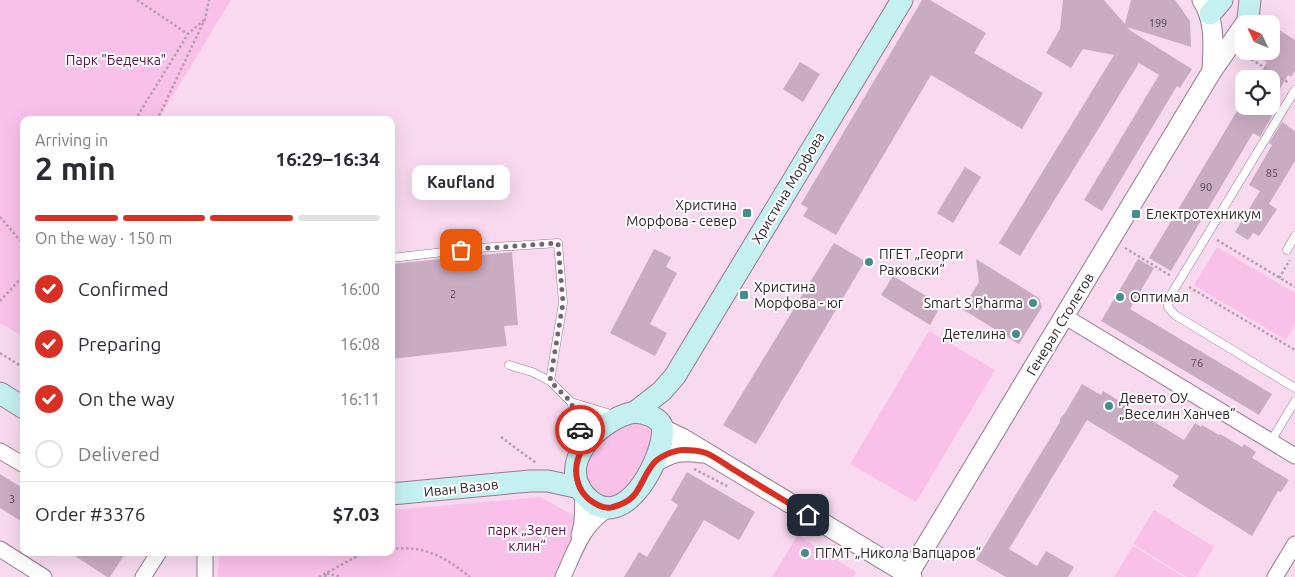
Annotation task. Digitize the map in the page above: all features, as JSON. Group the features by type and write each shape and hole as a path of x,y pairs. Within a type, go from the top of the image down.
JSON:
{"main road":[{"name":"Христина Морфова","path":"626,414 662,391 675,376 902,0"},
{"path":"880,36 910,0"},
{"name":"Христина Морфова","path":"663,427 675,376"},
{"path":"0,393 20,406"},
{"path":"626,414 649,415 655,418 663,427 660,444 653,463 636,493 628,501 610,508 593,503 581,491 576,476 576,465 581,450 598,431 626,414"},
{"name":"Иван Вазов","path":"395,494 540,477 581,450"},
{"name":"Иван Вазов","path":"540,477 581,491"}],"street":[{"name":"Генерал Столетов","path":"1248,15 1263,0"},
{"name":"Генерал Столетов","path":"1211,5 1213,30 1212,71"},
{"name":"Генерал Столетов","path":"909,576 1235,34"},
{"path":"1064,316 1295,456"},
{"path":"663,427 909,576"},
{"path":"653,463 676,451 684,450 706,454"},
{"path":"0,451 20,463"},
{"path":"576,548 582,523 581,491"},
{"path":"563,577 588,525 597,516 610,508"},
{"path":"1275,577 1295,544"},
{"path":"0,549 44,577"},
{"path":"143,577 156,556"},
{"path":"204,577 205,556"}],"lane":[{"path":"1295,90 1291,105 1207,235 1168,302 1169,309 1175,315 1295,388"},
{"path":"1286,250 1295,236"},
{"path":"395,258 479,248 558,243 563,303 550,381"},
{"path":"509,365 532,372 550,381 571,402 580,427 581,450"},
{"path":"1271,441 1295,401"},
{"path":"571,402 626,414"}],"path":[{"path":"138,0 188,34"},
{"path":"160,116 205,18 209,0"},
{"path":"137,116 188,34 205,18"},
{"path":"1253,60 1295,86"},
{"path":"0,217 20,240"},
{"path":"1207,235 1295,287"},
{"path":"1118,244 1295,350"},
{"path":"1280,278 1294,253 1286,250"},
{"path":"0,301 20,279"},
{"path":"0,353 20,366"},
{"path":"501,436 540,477"},
{"path":"395,549 427,550 454,563 470,577"},
{"path":"319,577 357,556"},
{"path":"325,577 326,573"},
{"path":"326,573 340,577"}],"green space":[{"name":"Парк \"Бедечка\"","path":"0,0 231,0 160,116 20,116 20,335 0,323"},
{"path":"1217,247 1295,293 1295,325 1286,340 1194,285"},
{"path":"929,331 995,370 916,502 850,464"},
{"path":"638,421 651,432 650,444 629,488 615,495 599,496 584,480 588,456 620,425"},
{"name":"парк „Зелен клин“","path":"541,497 581,520 560,577 218,577 219,556 395,556 395,510"},
{"path":"1154,510 1214,547 1196,577 1187,577 1133,544"},
{"name":"ПГМТ „Никола Вапцаров“","path":"798,535 856,572 853,577 772,577"},
{"path":"1133,546 1184,577 1114,577"}],"building":[{"path":"922,0 930,0 986,33 974,53 1043,93 1022,129 931,75 836,235 803,216 808,208 801,204"},
{"path":"1063,0 1104,0 1125,24 1131,0 1175,0 1190,21 1191,47 1127,27 1192,69 1180,88 1177,86 1102,211 1084,200 1159,75 1139,63 1020,256 999,243 1114,55 1083,49 1071,68 1046,53 1060,29"},
{"path":"1280,31 1295,40 1295,71 1291,77 1288,75 1280,89 1280,70 1262,70 1267,62 1263,60 1280,60"},
{"path":"800,62 820,74 803,102 783,89"},
{"path":"1235,114 1272,116 1260,137 1253,133 1171,271 1149,258"},
{"path":"1282,122 1295,131 1295,161 1269,204 1277,209 1259,236 1253,233 1248,240 1235,232 1260,191 1249,185 1272,145 1269,143"},
{"path":"965,167 981,177 953,223 937,213"},
{"path":"834,243 865,261 756,444 723,425"},
{"path":"654,249 671,257 666,267 677,273 650,324 667,333 655,356 610,333"},
{"path":"512,252 518,325 504,326 507,346 395,359 395,264"},
{"path":"976,259 1039,298 1042,307 1019,344 962,309 979,282"},
{"path":"1138,259 1154,268 1130,309 1272,394 1259,415 1101,321"},
{"path":"893,276 941,305 930,325 881,295"},
{"path":"1082,384 1101,395 1103,391 1184,440 1195,423 1220,434 1242,447 1244,444 1256,452 1252,458 1289,480 1281,492 1278,491 1252,536 1172,486 1179,476 1087,420 1009,549 1037,566 1046,551 1074,567 1068,577 1006,577 976,560"},
{"path":"687,472 755,512 739,540 704,520 670,577 624,577 639,552 647,557 678,505 671,500"},
{"path":"0,474 20,486 20,520 0,508"},
{"path":"75,556 123,556 110,577 107,577"}],"way so far":[{"path":"461,250 558,243 563,303 550,381 571,402 580,430"}],"place":[{"name":"Христина Морфова - север","path":"747,213"},
{"name":"Електротехникум","path":"1136,214"},
{"name":"Kaufland","path":"461,250"},
{"name":"ПГЕТ „Георги Раковски“","path":"869,262"},
{"name":"Христина Морфова - юг","path":"744,295"},
{"name":"Оптимал","path":"1120,297"},
{"name":"Smart S Pharma","path":"1033,303"},
{"name":"Детелина","path":"1016,334"},
{"name":"Девето ОУ „Веселин Ханчев“","path":"1109,406"},
{"name":"ПГМТ „Никола Вапцаров“","path":"805,553"}],"route":[{"path":"580,430 584,447 579,454 576,476 583,494 593,503 601,506 610,508 628,501 644,481 653,463 676,451 684,450 706,454 808,515"}]}
